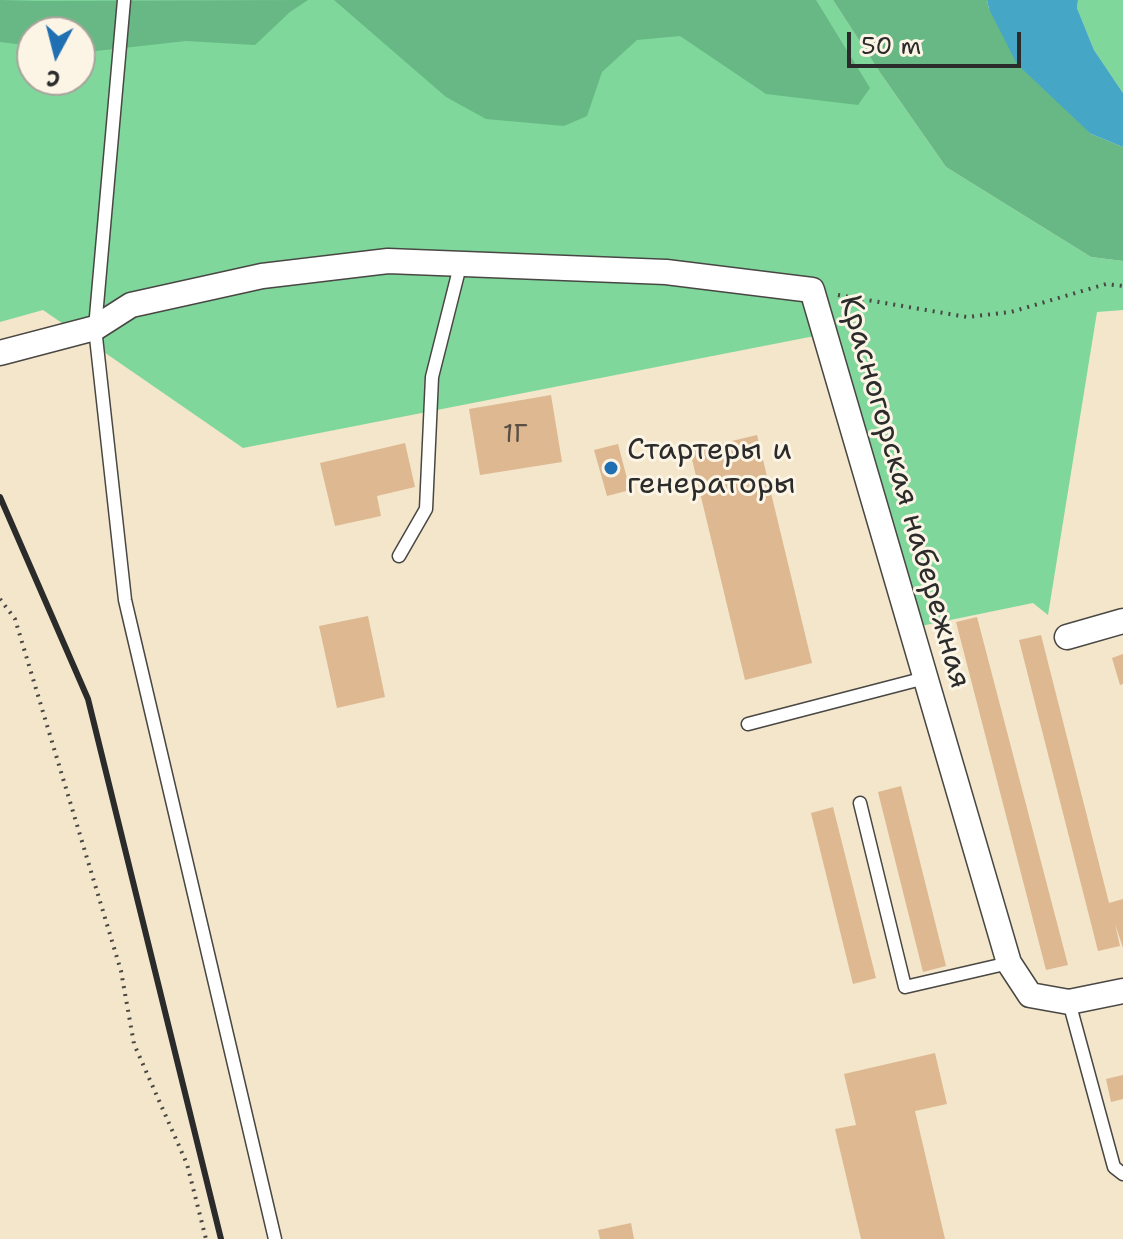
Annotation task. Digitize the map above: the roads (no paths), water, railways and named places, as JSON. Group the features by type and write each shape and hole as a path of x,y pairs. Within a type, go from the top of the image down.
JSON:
{"street":[{"name":"Краcногорская набережная","path":"0,353 95,328 131,305 262,276 388,261 666,272 812,290 1009,963 1030,995 1069,1002 1122,997"},
{"path":"1067,637 1123,621"}],"lane":[{"path":"124,0 95,328 125,600 275,1239"},
{"path":"399,556 426,509 432,377 460,266"},
{"path":"748,724 925,678"},
{"path":"860,803 905,987 1009,963"},
{"path":"1069,1002 1114,1167 1123,1174"}],"water":[{"path":"987,0 1078,0 1077,8 1094,50 1123,93 1123,147 1091,134 1017,64"}],"railway":[{"path":"0,497 88,699 221,1239"}],"place":[{"name":"Стартеры и генераторы","path":"611,468"}]}
